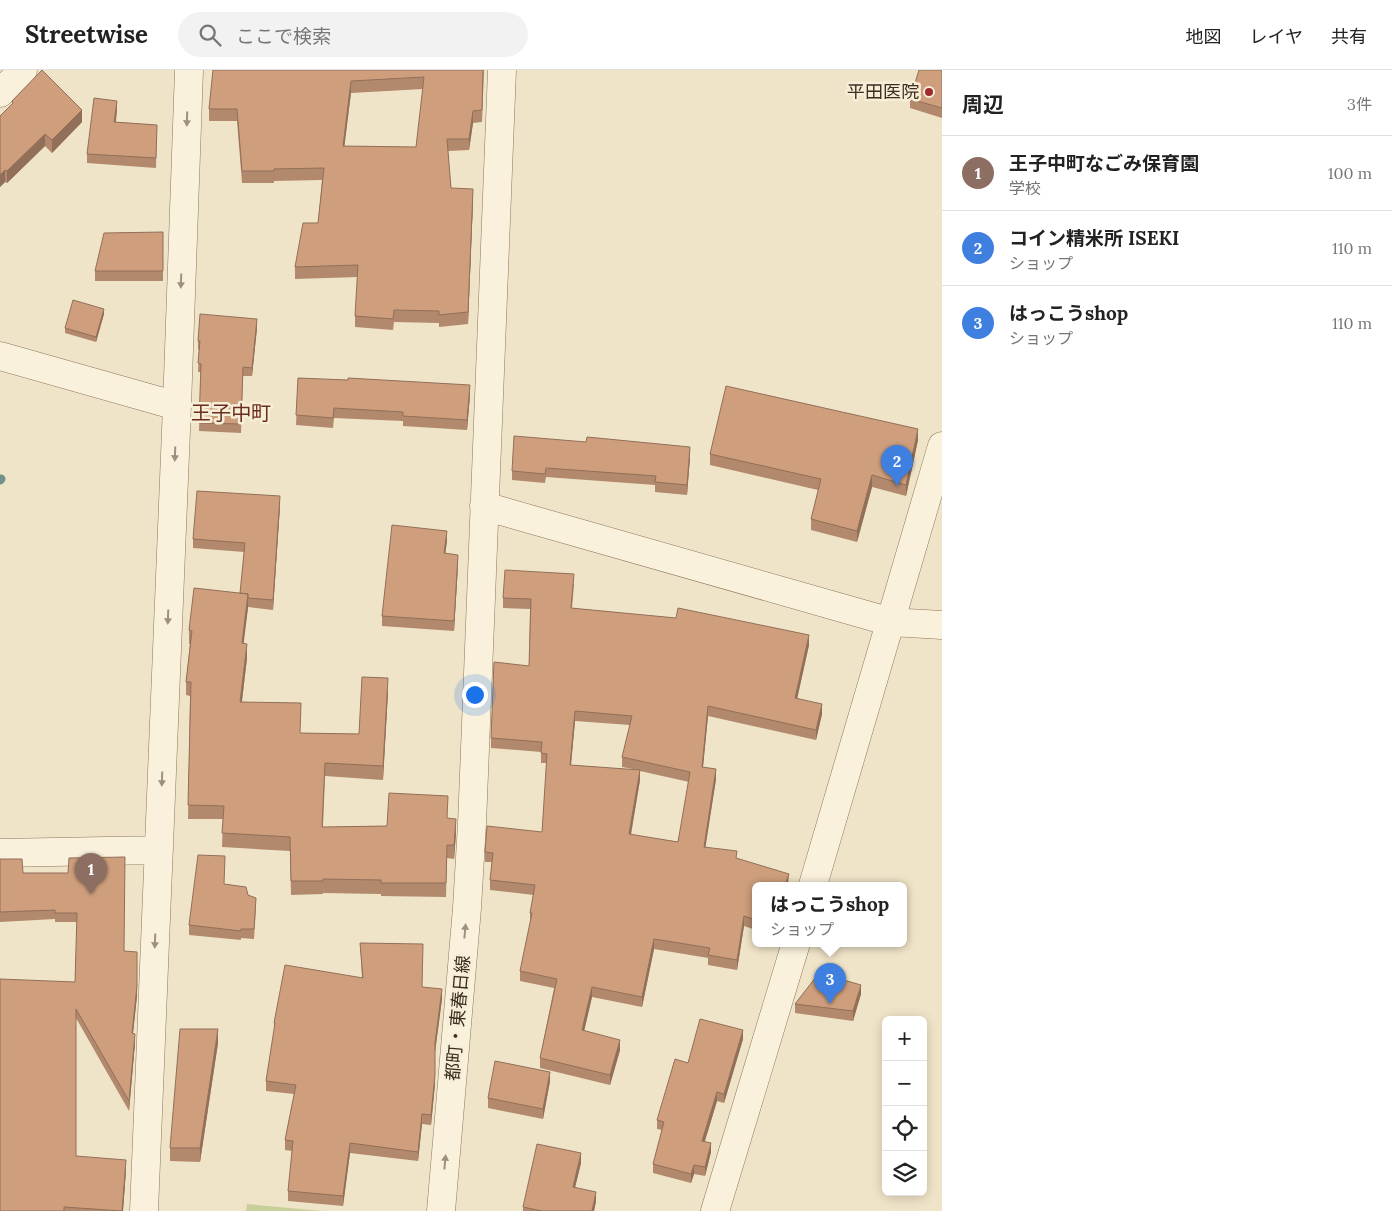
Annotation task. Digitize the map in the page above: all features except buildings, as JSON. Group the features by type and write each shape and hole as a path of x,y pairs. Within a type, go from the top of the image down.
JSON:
{"street":[{"path":"0,93 23,70"},
{"path":"144,1211 189,70"},
{"name":"都町・東春日線","path":"442,1211 467,908 472,824 502,70"},
{"path":"1,361 177,406"},
{"path":"814,882 942,446"},
{"path":"484,506 891,622 942,625"},
{"path":"0,853 159,850"},
{"path":"715,1211 795,947"}],"green space":[{"path":"247,1204 323,1211 246,1211"}],"place":[{"name":"平田医院","path":"929,92"},
{"name":"コイン精米所 ISEKI","path":"897,486"},
{"name":"王子中町なごみ保育園","path":"91,894"},
{"name":"はっこうshop","path":"830,1004"}],"district":[{"name":"王子中町","path":"231,413"}]}
